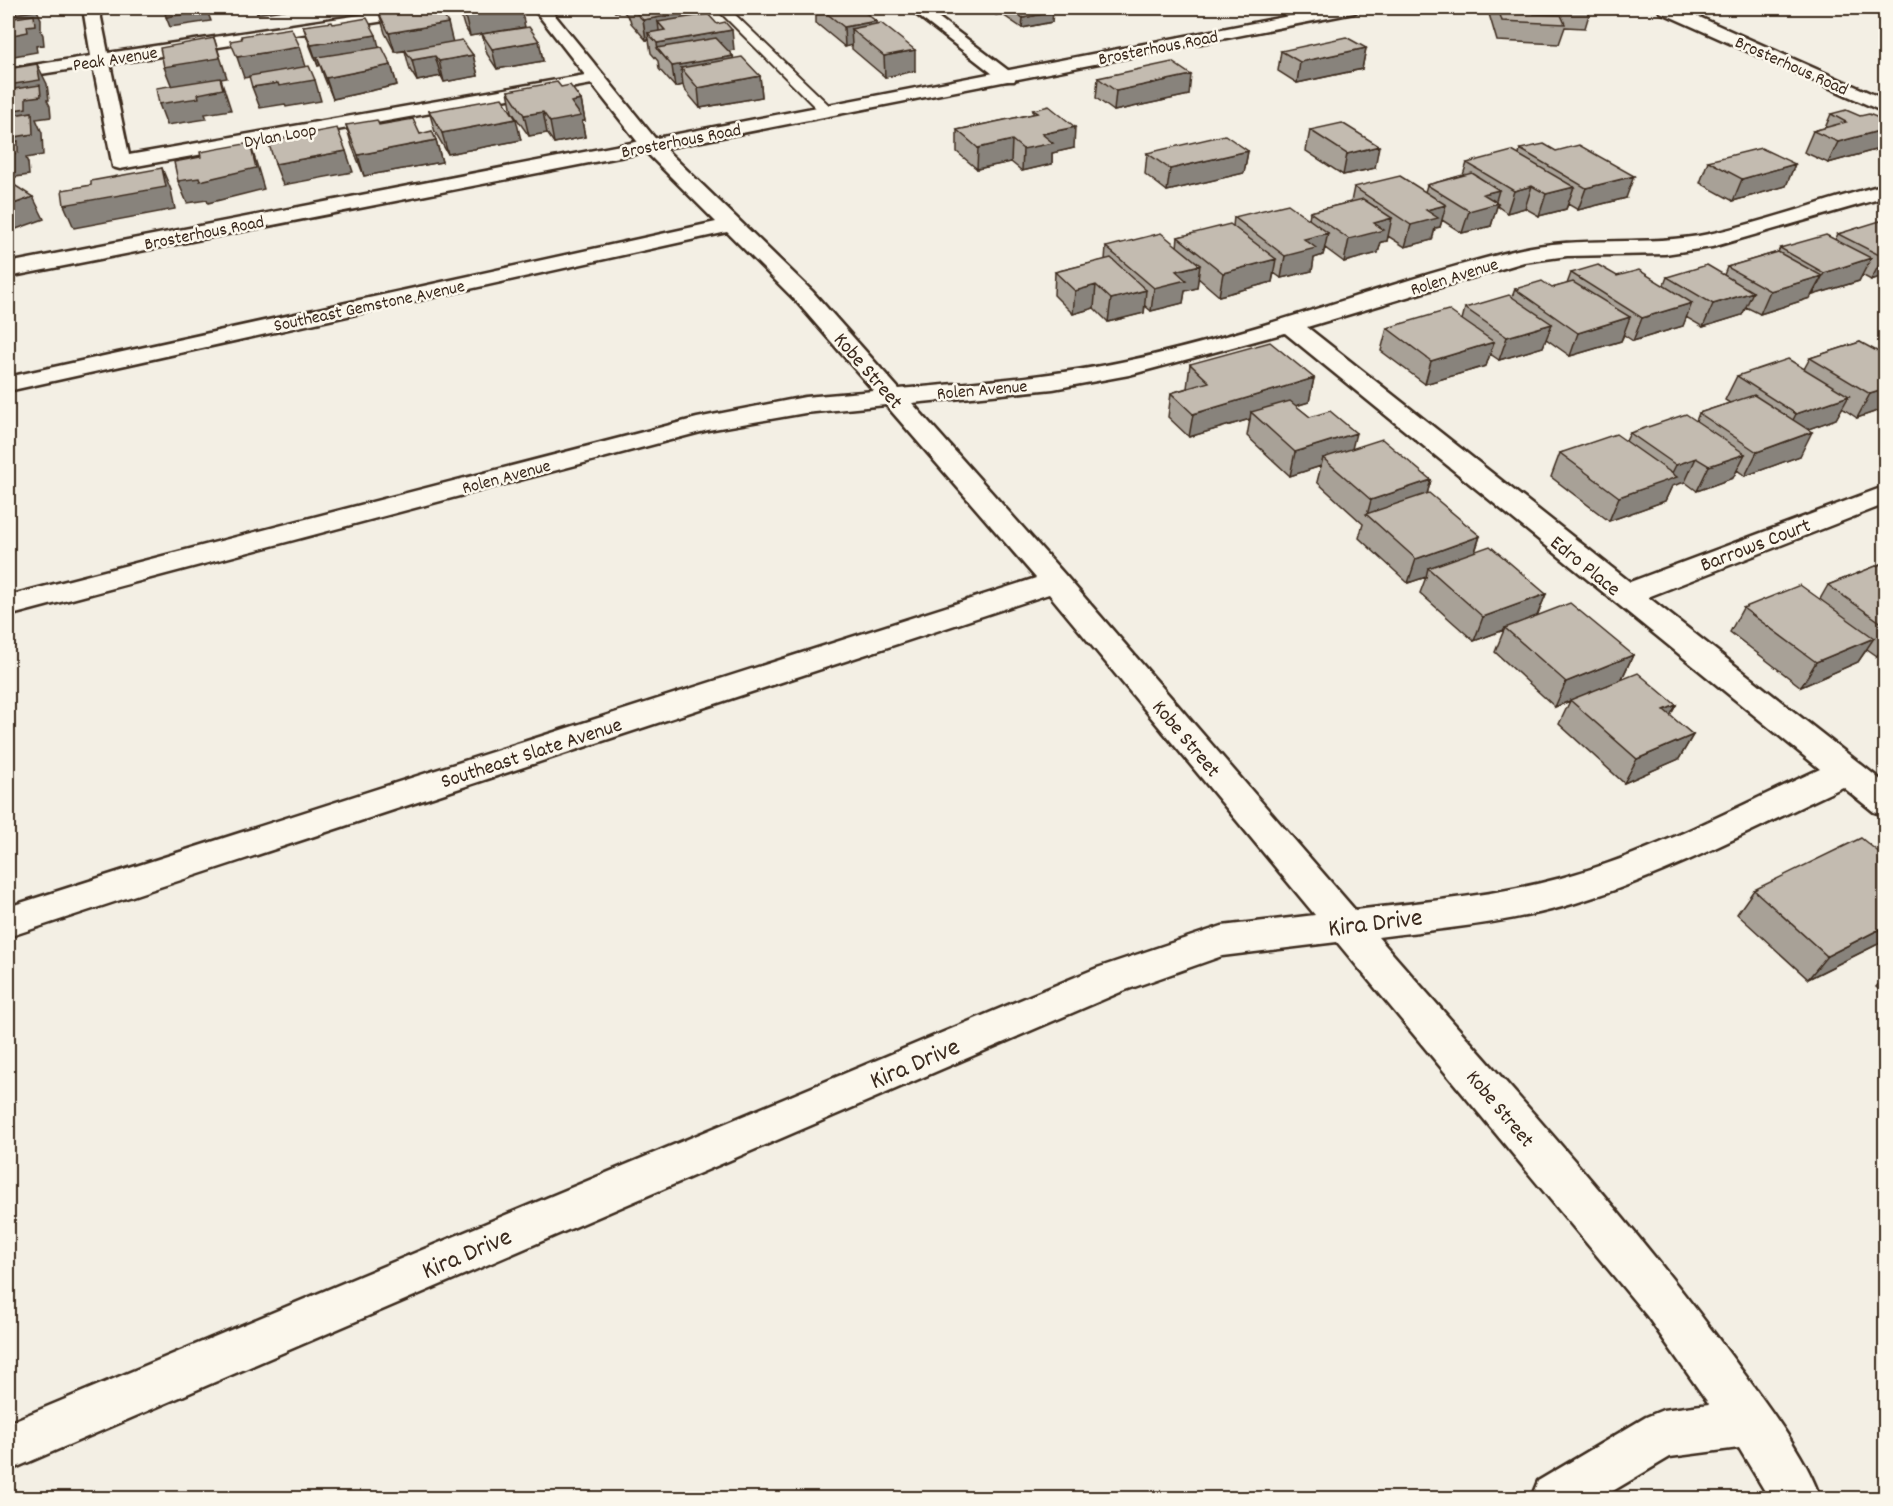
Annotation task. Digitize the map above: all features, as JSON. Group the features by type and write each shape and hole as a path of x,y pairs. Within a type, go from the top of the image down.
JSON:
{"street":[{"name":"Dylan Loop","path":"91,8 120,164 597,78"},
{"name":"Peak Avenue","path":"8,74 436,8"},
{"name":"Kobe Street","path":"541,8 651,146 804,296 1054,582 1663,1300 1751,1423 1796,1498"},
{"path":"916,8 1008,76"},
{"name":"Brosterhous Road","path":"8,270 1354,8"},
{"name":"Brosterhous Road","path":"1666,8 1886,107"},
{"name":"Rolen Avenue","path":"8,606 706,423 805,405 1053,382 1129,368 1289,325 1521,256 1567,249 1665,247 1712,240 1886,190"},
{"name":"Southeast Gemstone Avenue","path":"8,384 731,225"},
{"name":"Edro Place","path":"1289,325 1886,803"},
{"name":"Barrows Court","path":"1624,595 1886,494"},
{"name":"Southeast Slate Avenue","path":"8,922 1054,582"},
{"name":"Kira Drive","path":"8,1447 1110,979 1222,941 1346,924 1501,907 1563,892 1639,867 1846,771"},
{"path":"1555,1498 1663,1434 1751,1423"}],"lane":[{"path":"722,8 828,112"}],"building":[{"path":"8,8 33,8 33,11 8,15"},
{"path":"164,8 206,8 207,11 166,17"},
{"path":"439,8 448,23 389,33 379,13"},
{"path":"460,8 519,8 465,16"},
{"path":"631,8 699,8 702,10 643,20"},
{"path":"820,8 859,8 876,21 844,27"},
{"path":"1007,8 1046,8 1053,12 1023,18"},
{"path":"1498,8 1532,8 1534,14 1561,15 1565,24 1502,21"},
{"path":"708,14 717,24 725,22 732,30 657,43 648,33 665,30 658,22"},
{"path":"34,15 35,25 27,26 28,32 8,36 8,19"},
{"path":"367,18 376,35 311,45 303,26 332,22 333,24"},
{"path":"881,23 915,50 884,56 851,29"},
{"path":"529,27 539,41 492,49 482,34"},
{"path":"291,28 300,47 237,57 230,41 242,39 241,36"},
{"path":"1346,37 1366,48 1300,62 1281,51"},
{"path":"214,38 220,58 164,67 160,48"},
{"path":"716,38 733,56 672,66 657,48"},
{"path":"462,40 473,55 439,61 435,56 412,60 405,50"},
{"path":"382,47 391,65 326,78 317,57"},
{"path":"742,57 760,76 698,88 681,68"},
{"path":"1172,62 1191,75 1116,91 1098,78"},
{"path":"37,64 40,80 8,85 8,69"},
{"path":"309,66 315,80 279,86 278,83 252,87 249,76"},
{"path":"220,78 223,89 198,94 199,98 159,104 156,88"},
{"path":"557,82 561,87 570,85 581,100 571,102 581,116 550,122 543,112 524,115 508,91"},
{"path":"40,85 41,96 26,98 26,108 8,111 8,90"},
{"path":"502,98 516,119 442,133 429,111"},
{"path":"1049,106 1075,127 1042,134 1053,143 1023,149 1012,140 978,148 957,130 1038,113 1033,110"},
{"path":"1846,110 1860,116 1869,114 1886,121 1886,129 1838,142 1813,131 1846,122 1831,114"},
{"path":"32,112 33,134 8,138 8,116"},
{"path":"413,119 420,134 432,131 436,140 358,155 346,125 377,120 379,125"},
{"path":"1342,123 1379,146 1347,154 1310,130"},
{"path":"337,128 346,151 275,164 268,141"},
{"path":"1225,135 1248,151 1170,169 1147,153"},
{"path":"18,141 18,153 8,155 8,143"},
{"path":"250,143 256,168 200,181 199,178 178,181 174,162 201,157 200,152"},
{"path":"1544,144 1556,151 1579,145 1634,176 1586,188 1520,149"},
{"path":"1761,148 1795,164 1742,179 1708,161"},
{"path":"1512,151 1574,187 1546,194 1532,186 1514,191 1467,163"},
{"path":"162,168 166,187 64,205 62,190 91,185 91,181"},
{"path":"1472,173 1499,190 1483,194 1498,203 1469,211 1427,185"},
{"path":"1400,176 1446,205 1426,210 1438,218 1411,225 1354,187"},
{"path":"8,181 33,197 8,206"},
{"path":"1363,199 1392,218 1374,223 1384,230 1349,239 1310,212"},
{"path":"1288,204 1328,233 1304,239 1316,248 1285,256 1234,217"},
{"path":"1883,220 1886,222 1886,256 1883,257 1838,234"},
{"path":"1230,224 1276,259 1223,273 1178,237"},
{"path":"1161,233 1200,265 1176,271 1186,280 1154,288 1106,247"},
{"path":"1826,235 1871,258 1824,273 1780,248"},
{"path":"1778,252 1822,276 1770,291 1727,267"},
{"path":"1111,258 1146,290 1111,299 1096,285 1075,291 1055,272"},
{"path":"1598,265 1617,276 1639,270 1692,303 1642,318 1571,273"},
{"path":"1707,265 1753,292 1713,304 1667,277"},
{"path":"1542,281 1552,288 1573,282 1630,317 1578,333 1515,289"},
{"path":"1509,295 1552,324 1507,337 1465,308"},
{"path":"1448,310 1494,342 1431,361 1387,328"},
{"path":"1270,342 1314,378 1193,414 1171,393 1209,382 1190,364"},
{"path":"1860,342 1886,356 1886,389 1870,394 1810,358"},
{"path":"1788,359 1849,396 1796,414 1737,376"},
{"path":"1754,395 1812,432 1757,452 1699,413"},
{"path":"1290,401 1310,417 1330,411 1356,433 1295,452 1251,412"},
{"path":"1686,414 1745,454 1709,466 1696,458 1676,465 1630,433"},
{"path":"1616,434 1677,477 1619,497 1560,453"},
{"path":"1382,439 1431,480 1371,500 1323,458"},
{"path":"1429,493 1480,536 1416,559 1366,514"},
{"path":"1490,546 1546,594 1483,617 1428,568"},
{"path":"1886,562 1886,626 1828,585"},
{"path":"1800,585 1874,638 1816,662 1743,608"},
{"path":"1570,603 1633,655 1566,682 1505,628"},
{"path":"1638,673 1676,705 1664,710 1693,735 1637,759 1570,700"},
{"path":"1861,838 1886,858 1886,926 1827,956 1754,890"}]}
